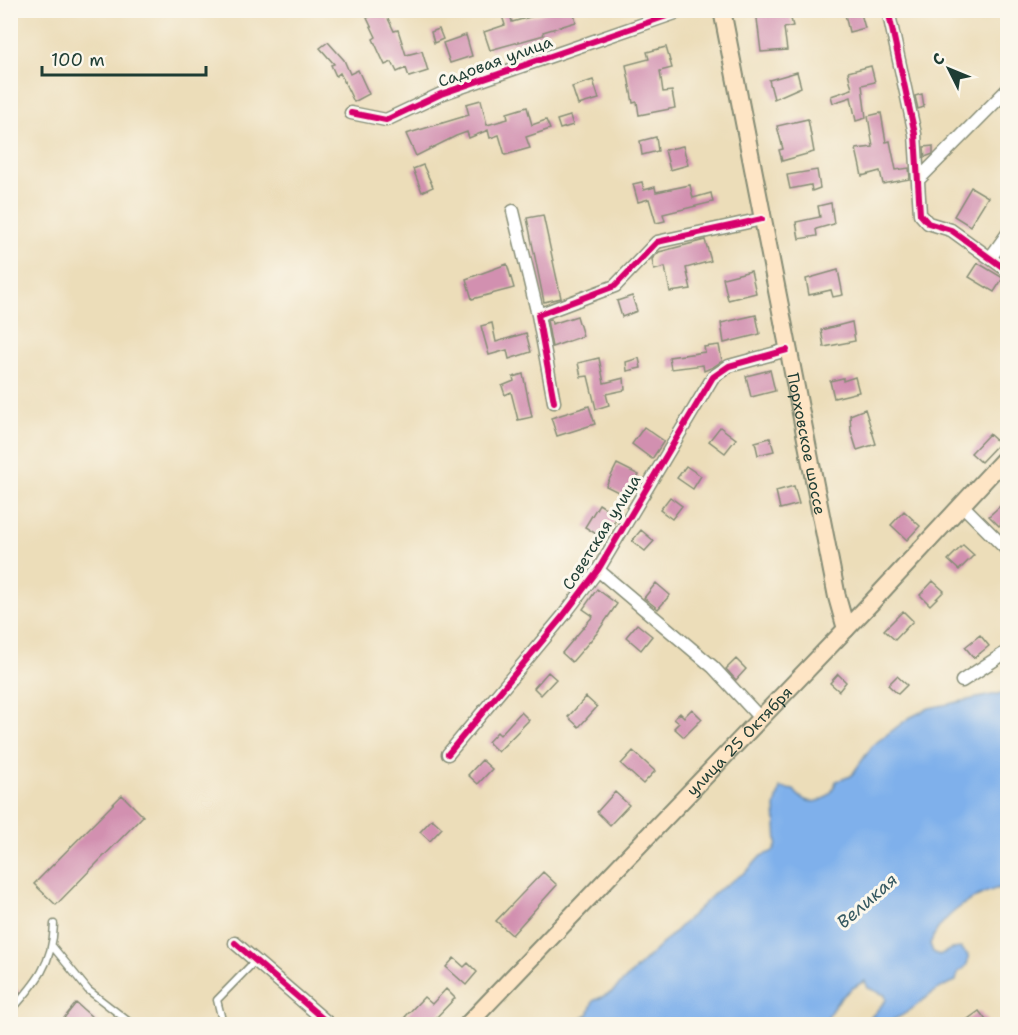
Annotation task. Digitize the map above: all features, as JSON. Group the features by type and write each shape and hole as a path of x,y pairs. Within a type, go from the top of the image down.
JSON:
{"main road":[{"name":"Порховское шоссе","path":"722,10 837,597 846,629"},
{"name":"улица 25 Октября","path":"468,1024 761,719 1008,455"}],"street":[{"name":"Садовая улица","path":"351,113 386,120 441,94 684,10"},
{"path":"888,10 915,134 920,214 928,223 951,230 1008,271"},
{"path":"918,180 1008,89"},
{"path":"513,211 538,315 554,402"},
{"path":"538,315 615,286 657,242 762,219"},
{"path":"991,257 1008,233"},
{"name":"Советская улица","path":"448,754 563,616 598,570 713,377 729,366 788,350"},
{"path":"961,504 1008,551"},
{"path":"598,570 713,667 761,719"},
{"path":"962,681 1008,651"},
{"path":"235,943 329,1024"}],"lane":[{"path":"10,1012 38,980 53,947 54,924"},
{"path":"53,947 88,990 132,1024"},
{"path":"223,1024 217,1000 255,961"}],"water":[{"name":"Великая","path":"1007,692 1007,886 984,893 961,906 942,923 935,933 930,944 933,952 939,955 961,948 968,955 967,963 958,972 956,981 932,993 904,1014 881,1023 865,1024 886,1000 885,995 868,988 865,981 840,999 825,1024 572,1024 588,1015 593,1001 612,992 717,891 747,871 761,856 774,851 777,844 775,807 780,788 794,790 799,796 811,802 824,799 833,789 836,781 851,776 873,745 909,718 929,708"}],"building":[{"path":"384,10 394,31 398,30 406,55 422,51 428,71 409,77 406,68 397,72 392,62 385,65 373,39 376,37 367,18"},
{"path":"500,10 509,10 512,22 555,10 573,10 576,22 543,32 544,35 490,50 484,32 505,25"},
{"path":"756,10 777,10 778,16 789,12 793,26 784,28 787,50 761,52"},
{"path":"844,10 860,10 865,28 849,32"},
{"path":"439,29 443,39 434,43 431,32"},
{"path":"466,35 472,56 450,63 443,43"},
{"path":"328,42 344,60 350,74 358,70 369,94 354,102 340,73 336,76 331,65 334,64 320,48"},
{"path":"666,47 672,68 660,71 663,92 672,91 675,108 639,115 637,102 633,103 626,65 649,59 647,52"},
{"path":"871,66 875,82 862,85 866,118 856,121 851,97 833,103 831,96 852,89 848,72"},
{"path":"797,72 801,87 774,99 769,80"},
{"path":"593,80 599,99 578,105 572,87"},
{"path":"922,94 924,107 918,109 915,96"},
{"path":"481,100 487,125 508,119 507,113 527,107 532,125 546,120 550,129 526,137 530,148 505,155 499,135 490,138 488,130 469,138 467,132 416,156 406,134 469,115 466,104"},
{"path":"881,113 886,142 890,141 896,170 909,168 910,179 883,184 880,171 862,176 856,149 873,147 868,116"},
{"path":"570,116 573,125 560,129 557,120"},
{"path":"808,119 814,152 782,161 779,150 783,149 777,126"},
{"path":"656,137 658,151 642,155 640,141"},
{"path":"683,146 688,165 670,170 665,150"},
{"path":"933,146 933,154 925,157 924,147"},
{"path":"423,165 433,187 422,192 413,169"},
{"path":"817,170 820,188 812,191 811,185 790,189 787,175"},
{"path":"642,182 644,190 655,187 656,192 690,185 693,198 711,193 713,202 663,214 665,221 656,223 649,199 638,202 633,184"},
{"path":"971,187 988,197 970,226 954,216"},
{"path":"831,203 834,224 816,229 817,236 799,239 796,222 820,217 818,206"},
{"path":"543,215 561,298 544,302 527,218"},
{"path":"705,240 711,261 686,268 691,289 670,292 665,267 654,270 652,259 659,252"},
{"path":"978,263 1003,278 994,292 969,277"},
{"path":"507,264 514,288 472,299 466,279"},
{"path":"838,270 843,295 833,297 831,290 809,295 806,279"},
{"path":"751,271 756,293 728,300 723,278"},
{"path":"632,296 637,311 622,317 617,301"},
{"path":"756,315 760,334 724,343 721,323"},
{"path":"577,316 583,336 552,347 547,320 551,319 552,324"},
{"path":"852,322 855,341 824,347 821,330"},
{"path":"492,323 496,342 526,333 531,352 509,359 507,350 489,355 481,326"},
{"path":"719,345 722,361 713,367 704,371 703,365 671,369 669,357 705,352 704,347"},
{"path":"599,358 604,383 624,378 625,390 606,394 609,405 596,409 588,376 581,377 578,363"},
{"path":"639,358 641,368 627,371 626,362"},
{"path":"770,370 775,391 751,397 746,376"},
{"path":"523,374 532,417 518,420 511,392 505,395 502,386 514,381 513,377"},
{"path":"855,377 859,392 834,398 830,381 843,378 843,381"},
{"path":"589,406 595,424 557,436 551,418"},
{"path":"865,409 876,444 857,450 851,431 850,415"},
{"path":"644,427 664,441 652,459 632,444"},
{"path":"720,427 736,439 725,453 709,441"},
{"path":"989,434 999,443 981,462 971,453"},
{"path":"770,438 774,451 758,455 755,442"},
{"path":"617,464 639,475 628,497 606,486"},
{"path":"686,466 701,476 693,489 677,478"},
{"path":"794,486 799,504 780,509 776,491"},
{"path":"670,497 682,506 672,519 660,510"},
{"path":"1008,499 1008,517 999,526 989,516"},
{"path":"599,504 618,516 604,539 585,527"},
{"path":"904,511 920,526 907,540 891,525"},
{"path":"641,530 654,541 645,551 632,541"},
{"path":"963,545 974,555 959,570 948,560"},
{"path":"933,581 944,591 930,605 920,595"},
{"path":"656,583 670,595 658,609 644,598"},
{"path":"597,589 617,604 597,633 572,662 562,653 593,616 583,609"},
{"path":"903,611 913,621 895,640 884,630"},
{"path":"637,624 652,636 641,650 626,637"},
{"path":"980,635 989,646 974,658 965,647"},
{"path":"736,659 746,669 736,680 726,669"},
{"path":"548,672 556,679 541,695 534,688"},
{"path":"838,674 846,682 839,691 830,683"},
{"path":"897,676 907,685 898,694 888,685"},
{"path":"586,697 597,707 579,727 568,717"},
{"path":"692,709 702,719 684,737 674,728 679,723 674,719 680,713 684,717"},
{"path":"521,712 529,720 498,752 488,742 497,732 500,735"},
{"path":"633,751 655,771 643,784 621,764"},
{"path":"482,760 492,769 478,784 468,775"},
{"path":"615,792 629,805 610,825 597,812"},
{"path":"122,795 143,816 56,905 34,884"},
{"path":"432,819 442,828 430,841 420,832"},
{"path":"543,872 557,885 512,935 496,921"},
{"path":"454,958 464,967 468,963 477,972 466,985 446,967"},
{"path":"10,984 20,992 10,1004"},
{"path":"446,989 455,998 430,1024 413,1024 405,1017 424,997 432,1004"},
{"path":"76,1003 100,1024 72,1024 64,1018"},
{"path":"979,1011 989,1024 961,1024"}],"cycle path":[{"path":"351,113 386,120 441,94 684,10"},
{"path":"888,10 915,134 920,214 928,223 951,230 1008,271"},
{"path":"554,402 538,315 615,286 657,242 762,219"},
{"path":"448,754 563,616 598,570 713,377 729,366 787,350"},
{"path":"235,943 329,1024"}]}
